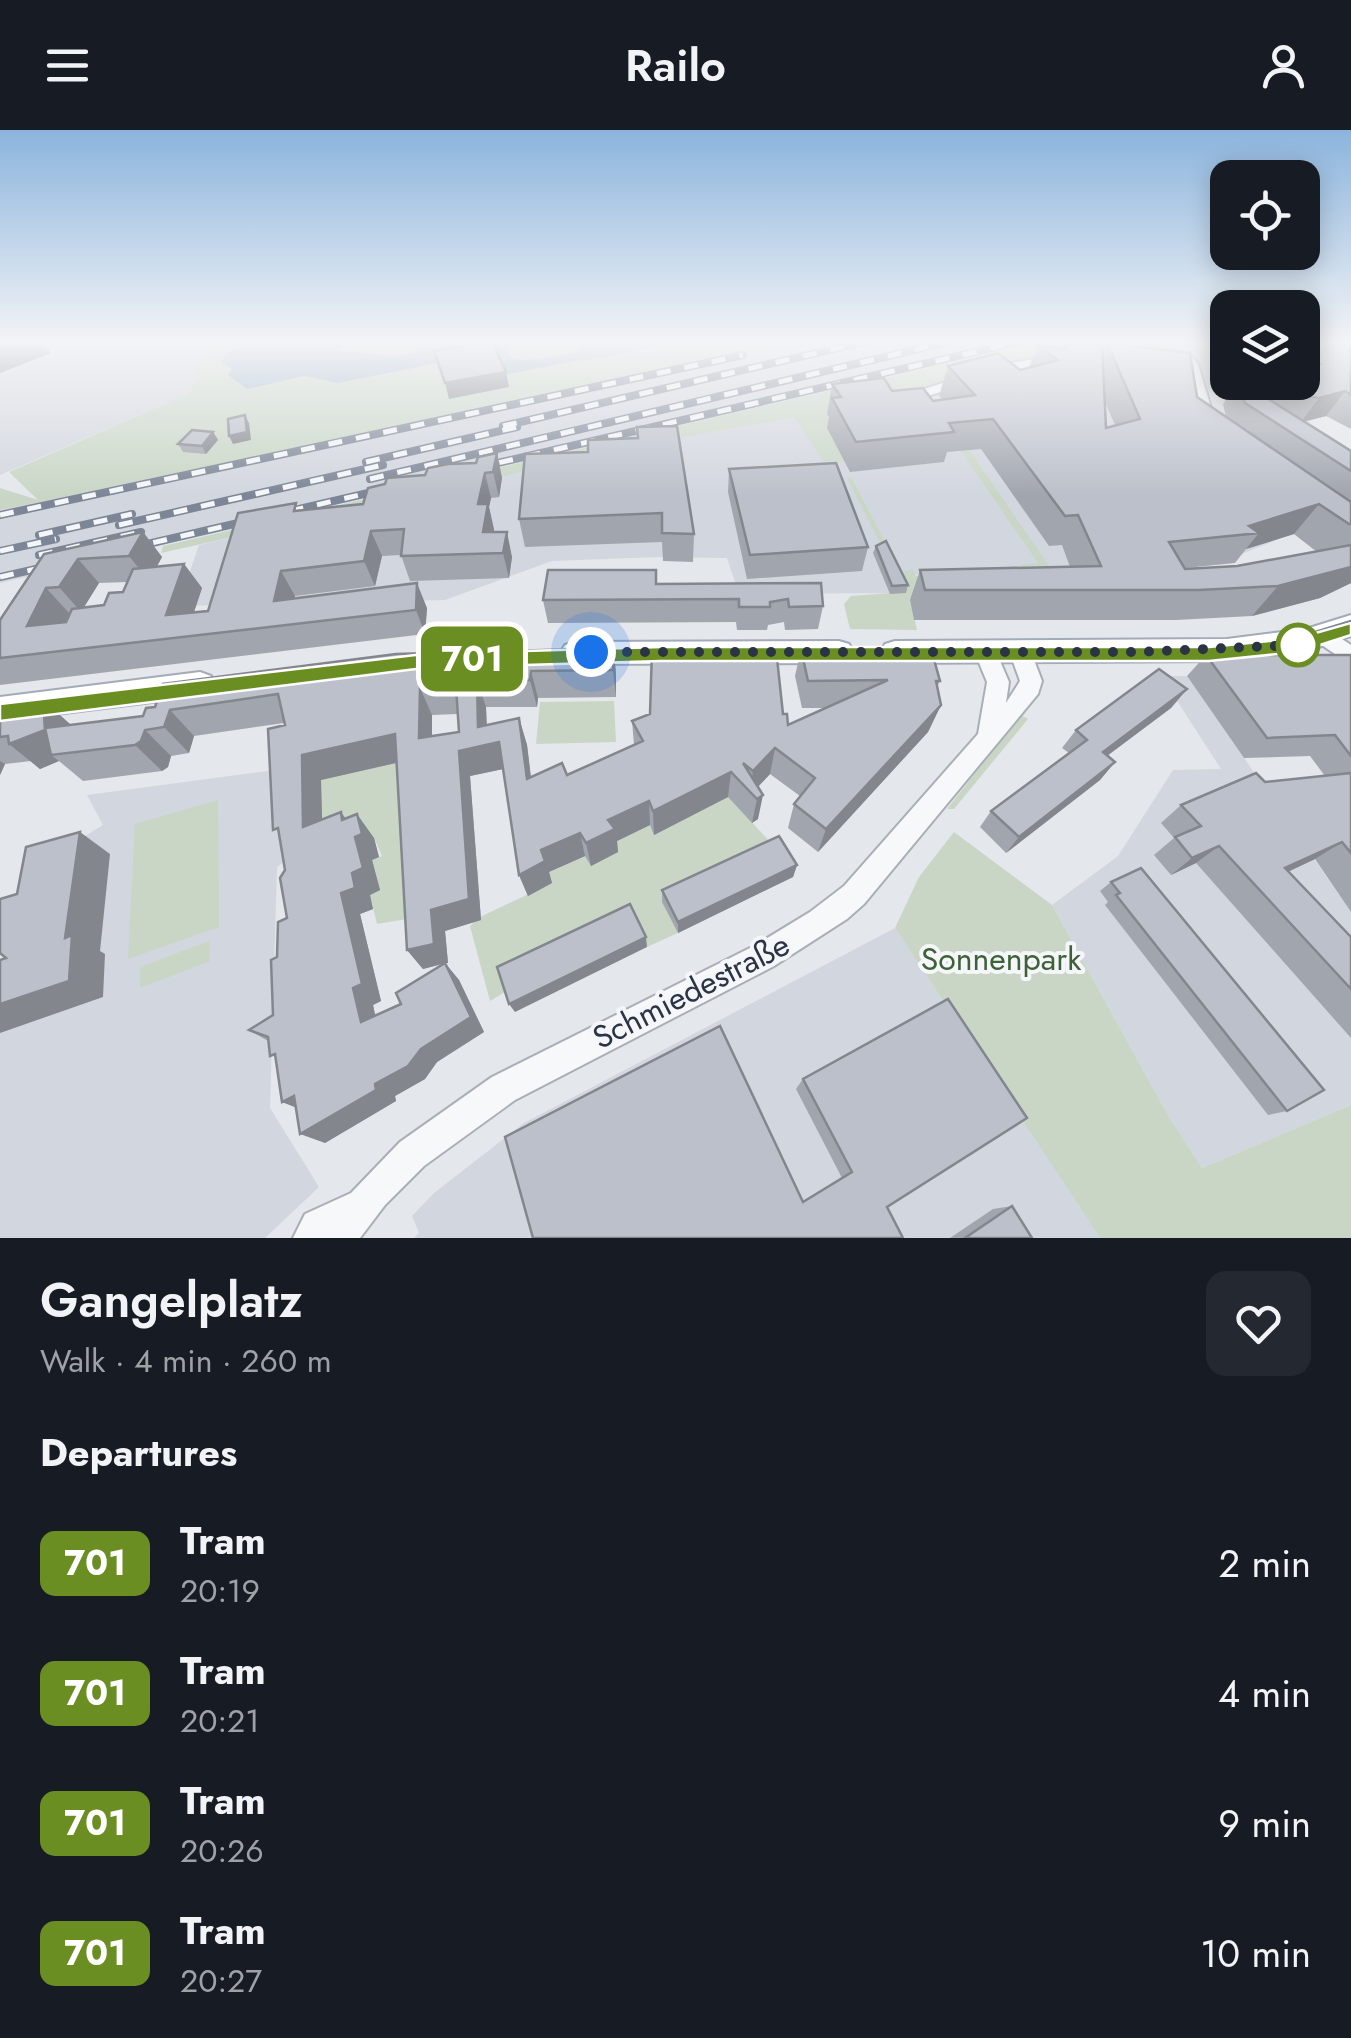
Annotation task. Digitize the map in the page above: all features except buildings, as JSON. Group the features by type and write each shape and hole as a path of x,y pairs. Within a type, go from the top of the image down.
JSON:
{"main road":[{"path":"537,654 1226,650 1272,646 1338,630"},
{"path":"0,709 232,680"}],"street":[{"path":"892,406 902,397 917,393"},
{"path":"1199,393 1210,430 1221,438"},
{"path":"1338,630 1351,657"},
{"name":"Schmiedestraße","path":"986,653 998,682 988,735"},
{"name":"Schmiedestraße","path":"338,1238 359,1206 415,1153 496,1092 824,922 854,895 1027,694 1031,681 1021,653"},
{"name":"Schmiedestraße","path":"311,1238 318,1227 359,1206"}],"shaded area":[{"path":"0,393 189,393 188,394 0,475"},
{"path":"504,393 819,393 0,583 0,510 312,442 390,415"},
{"path":"861,393 1189,393 1279,539 1217,564 1056,574 897,575 904,593 739,594 727,558 658,557 552,561 445,600 178,606 199,545"},
{"path":"1161,676 1187,676 1351,912 1351,1105 1202,1168 1169,1117 1052,905 1118,856 1173,770 1221,769"},
{"path":"289,768 295,853 277,867 270,1108 319,1187 265,1238 0,1238 0,991 41,863 103,825 87,795"},
{"path":"895,928 1100,1238 414,1238 419,1233 412,1216 434,1193 524,1123"}],"green space":[{"path":"558,393 0,510 0,488 38,500 9,472 188,394"},
{"path":"820,393 902,393 854,462 823,461 794,417 651,443 161,553 163,546"},
{"path":"969,450 1061,583 964,573 1038,563 961,451"},
{"path":"851,477 900,571 913,570 916,576 936,574 910,600 917,630 850,629 844,604 851,596 905,592 847,478"},
{"path":"614,701 616,742 536,744 540,702"},
{"path":"1021,715 1028,719 954,809 947,809"},
{"path":"409,760 419,917 377,924 370,895 372,860 382,856 374,838 323,843 321,780"},
{"path":"728,797 776,848 663,902 678,933 647,947 632,916 490,1001 470,926 480,917 552,883 548,873 650,825 655,834"},
{"path":"218,800 219,927 128,959 135,824"},
{"name":"Sonnenpark","path":"954,832 1052,905 1169,1117 1202,1168 1351,1105 1351,1238 1100,1238 895,928 919,877"},
{"path":"209,941 210,961 140,988 140,967"}],"tram line":[{"path":"902,649 1234,647 1299,637 1351,621"},
{"name":"701","path":"0,712 424,661 661,654 1209,654 1298,645 1351,630"},
{"path":"587,649 827,649"},
{"path":"0,706 188,682"}],"railway":[{"path":"0,515 568,393"},
{"path":"503,426 646,393"},
{"path":"370,479 734,393"},
{"path":"472,469 800,393"},
{"path":"366,462 517,427"},
{"path":"119,525 383,465"},
{"path":"126,549 394,487"},
{"path":"39,535 132,514"},
{"path":"39,555 141,532"},
{"path":"0,551 56,539"},
{"path":"0,577 62,563"}],"route":[{"path":"591,652 1138,652 1298,645"}]}
